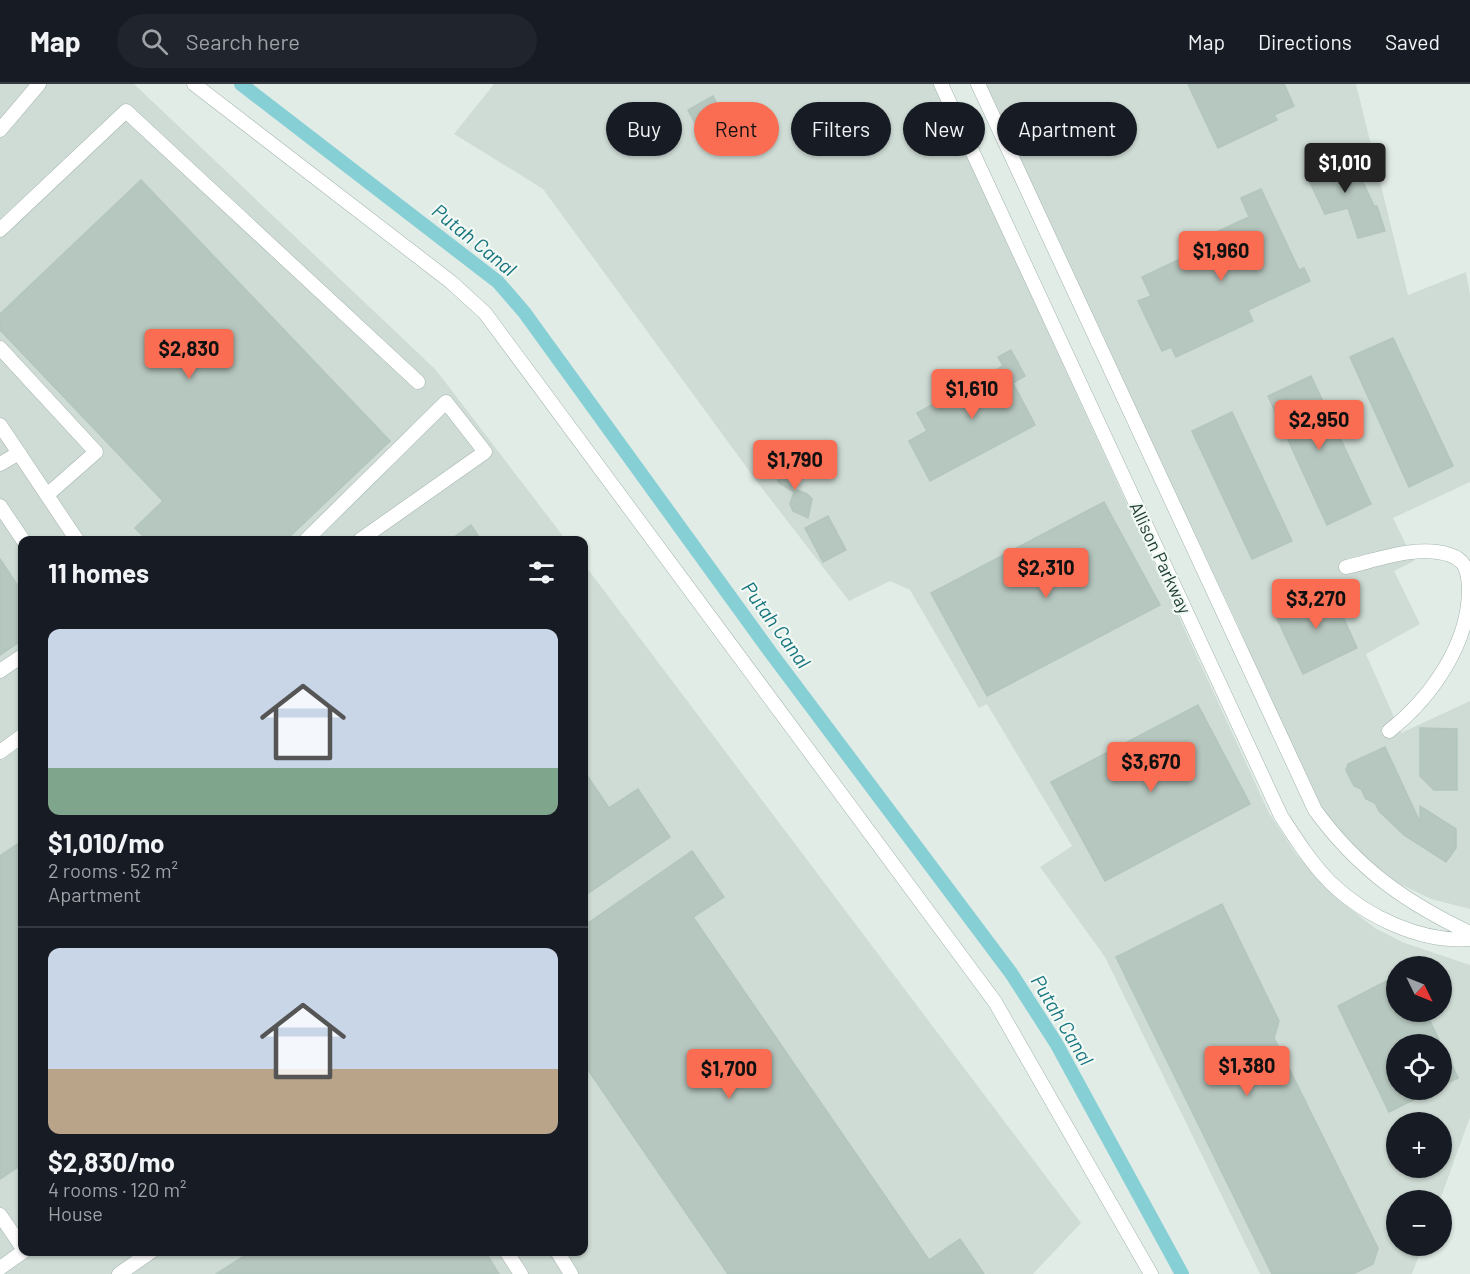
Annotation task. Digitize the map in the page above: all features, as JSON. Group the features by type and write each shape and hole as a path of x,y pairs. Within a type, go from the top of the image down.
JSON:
{"street":[{"path":"0,130 39,84"},
{"path":"194,84 451,282 485,313 995,1002 1151,1274"},
{"name":"Allison Parkway","path":"941,84 1281,816 1306,853 1326,877 1371,912 1426,936 1447,941 1470,939"},
{"name":"Allison Parkway","path":"978,84 1315,810 1353,857 1397,894 1470,933"},
{"path":"0,231 126,111 418,382"},
{"path":"0,348 96,452 47,495"},
{"path":"310,536 446,402 485,452 366,536"},
{"path":"0,425 74,536"},
{"path":"0,464 19,453"},
{"path":"0,506 20,536"},
{"path":"1346,567 1412,553 1432,552 1452,555 1463,561 1467,569 1468,613 1458,644 1422,701 1410,715 1389,731"},
{"path":"0,671 18,659"},
{"path":"0,752 18,739"},
{"path":"0,1215 18,1242"},
{"path":"0,1268 18,1253"},
{"path":"119,1274 145,1256"},
{"path":"510,1256 521,1274"},
{"path":"560,1256 571,1274"}],"shaded area":[{"path":"0,84 134,84 436,370 563,536 18,536 18,1256 588,1256 588,569 1081,1223 1033,1274 0,1274"},
{"path":"494,84 934,84 942,102 903,102 903,156 967,156 1269,813 1296,854 1341,902 1375,928 1402,942 1443,956 1386,956 1386,1022 1452,1022 1452,959 1470,965 1470,1117 1452,1167 1452,1112 1386,1112 1386,1178 1448,1178 1444,1190 1386,1190 1386,1256 1419,1256 1412,1274 1260,1274 1105,957 1040,867 1072,846 987,704 979,708 910,590 890,581 849,601 758,483 543,189 454,134"},
{"path":"983,84 1356,84 1408,295 1466,272 1470,294 1470,482 1393,518 1414,561 1394,571 1420,624 1366,654 1401,733 1470,701 1470,909 1431,899 1390,879 1371,865 1328,820 1290,746 1237,623 1017,156 1137,156 1137,102 997,102 997,114"}],"building":[{"path":"1188,84 1284,84 1294,106 1274,115 1277,120 1218,148"},
{"path":"713,96 716,102 702,102"},
{"path":"694,107 694,121 688,110"},
{"path":"1349,152 1374,206 1377,206 1385,231 1358,238 1348,208 1325,214 1305,172 1332,156 1334,160"},
{"path":"141,180 390,441 290,536 143,536 135,528 163,501 0,330 0,314"},
{"path":"1261,189 1299,270 1304,268 1310,281 1248,310 1253,321 1176,357 1171,347 1162,351 1138,301 1151,296 1142,277 1216,242 1212,234 1249,217 1241,198"},
{"path":"1393,338 1453,466 1409,487 1350,357"},
{"path":"1011,350 1025,376 1013,383 1035,425 930,481 909,441 927,431 917,413 1003,366 998,357"},
{"path":"1311,376 1371,504 1327,525 1268,396"},
{"path":"1232,412 1292,541 1252,559 1192,431"},
{"path":"786,466 793,467 799,474 795,489 812,499 808,518 793,511 790,504 794,492 778,482 778,472"},
{"path":"1104,502 1160,605 987,696 931,593"},
{"path":"828,516 846,550 823,562 805,528"},
{"path":"471,525 478,536 456,536"},
{"path":"0,559 18,586 18,643 0,655"},
{"path":"1329,586 1357,648 1303,674 1274,612"},
{"path":"1198,705 1250,804 1105,881 1051,782"},
{"path":"1420,728 1457,729 1457,790 1434,790 1420,776"},
{"path":"1385,747 1420,822 1420,806 1456,829 1456,848 1446,862 1404,835 1379,811 1375,803 1366,799 1361,789 1354,786 1346,770 1348,764"},
{"path":"588,777 609,808 638,789 670,837 588,893"},
{"path":"18,844 18,1167 0,1179 0,856"},
{"path":"692,851 724,897 693,917 929,1260 960,1239 984,1274 728,1274 588,1070 588,923"},
{"path":"1222,904 1279,1021 1274,1038 1378,1248 1373,1264 1353,1274 1272,1274 1116,957"},
{"path":"1386,981 1386,1022 1430,1022 1436,1034 1386,1034 1386,1100 1413,1100 1389,1112 1338,1006"},
{"path":"1452,1065 1458,1078 1452,1081"},
{"path":"244,1256 488,1256 499,1274 216,1274"}],"waterway":[{"name":"Putah Canal","path":"241,84 498,282 524,312 771,653 1011,973 1056,1043 1182,1274"}]}
